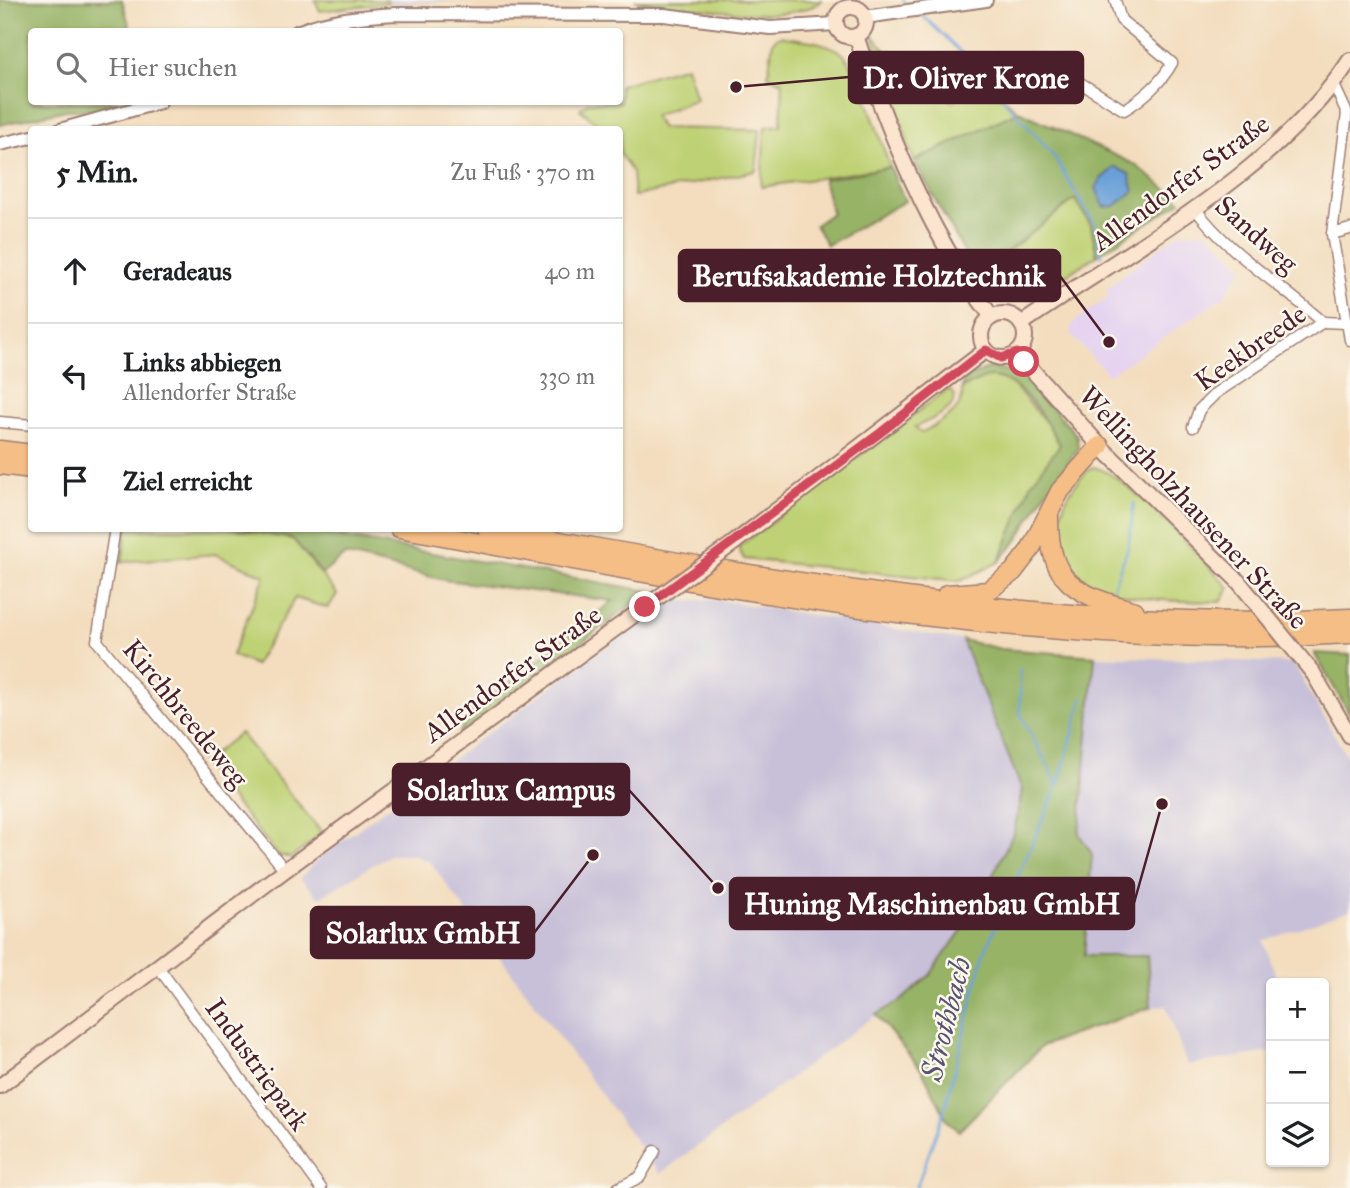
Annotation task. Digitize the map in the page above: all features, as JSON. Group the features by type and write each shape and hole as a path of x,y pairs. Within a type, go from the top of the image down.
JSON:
{"highway":[{"path":"906,598 988,590 1013,572 1030,550 1060,491 1100,446"},
{"path":"0,450 28,454"},
{"path":"0,465 28,468"},
{"path":"1049,513 1049,547 1054,565 1075,588 1104,602 1162,619"},
{"path":"421,532 701,582 931,616 1114,632 1291,637 1350,634"},
{"path":"510,532 752,575 906,598 1046,612 1162,619 1350,618"},
{"path":"1291,637 1350,646"}],"main road":[{"path":"847,4 860,10 865,17 863,30 856,36 843,35 836,24 840,11 847,4"},
{"path":"856,36 917,190 956,261 992,317"},
{"name":"Allendorfer Straße","path":"1021,324 1194,207 1279,142 1334,85 1350,60"},
{"path":"1005,314 1021,324 1024,342 1017,353 1001,358 986,350 982,344 982,328 992,317 1005,314"},
{"name":"Allendorfer Straße","path":"0,1086 285,870 735,541 986,350"},
{"name":"Wellingholzhausener Straße","path":"1017,353 1100,446 1238,581 1313,673 1350,736"}],"street":[{"path":"865,17 986,0"},
{"path":"1056,73 1074,79 1124,110 1137,102 1167,73 1172,63 1121,20 1115,0"},
{"path":"306,28 358,16 396,14 664,15 770,28 836,24"},
{"path":"1334,85 1347,113 1344,158 1332,234 1350,340"},
{"path":"74,126 149,105"},
{"path":"0,144 28,138"},
{"name":"Sandweg","path":"1194,207 1205,222 1251,265 1322,322"},
{"path":"1332,234 1350,229"},
{"name":"Keekbreede","path":"1192,427 1199,410 1216,393 1322,322 1346,323"},
{"path":"0,422 28,425"},
{"name":"Kirchbreedeweg","path":"113,532 97,641 285,870"},
{"name":"Industriepark","path":"158,967 321,1188"},
{"path":"618,1188 640,1177 654,1151"}],"shaded area":[{"path":"387,0 474,0 474,1 388,3"},
{"path":"1207,232 1243,268 1223,297 1109,375 1070,334 1073,323 1109,296 1106,290 1118,279 1179,233"},
{"path":"675,600 718,600 962,640 1022,791 1014,832 976,910 930,975 903,999 876,1015 660,1174 430,862 412,855 389,855 319,898 300,878 319,858 605,647"},
{"path":"1095,656 1293,663 1350,762 1350,910 1263,941 1277,978 1266,978 1266,1053 1187,1065 1166,1006 1151,1007 1147,956 1084,956 1092,854 1079,834"}],"green space":[{"path":"0,0 122,0 130,28 28,28 28,105 113,105 97,110 66,110 0,125"},
{"path":"315,0 387,0 388,3 320,11"},
{"path":"635,0 822,0 805,9 770,14 677,7"},
{"path":"872,34 898,65 953,102 979,78 1019,111 914,161"},
{"path":"780,36 822,44 837,50 850,62 863,90 890,167 761,187 765,127 781,125 783,82 768,76 773,41"},
{"path":"686,66 696,99 654,116 661,128 760,130 756,171 634,196 632,172 623,158 623,126 600,126 580,109 585,105 623,105 623,84"},
{"path":"1019,111 1134,164 1181,201 1097,255 1091,225 1075,199 977,275 914,161"},
{"path":"890,167 905,201 827,245 815,225 832,213 823,179"},
{"path":"1075,199 1091,225 1097,255 1034,296 1022,299 999,296 982,271"},
{"path":"987,368 1023,372 1077,436 1078,449 1046,492 1018,539 999,562 1032,482 1060,445 1040,413 1013,385 988,377 962,388 963,380"},
{"path":"989,376 1010,381 1051,428 1060,445 1032,482 999,562 960,581 744,559 738,547 948,389 955,395 954,401 940,415 915,427 921,433 955,411 962,397 962,388"},
{"path":"1092,467 1124,483 1183,539 1229,588 1221,602 1173,601 1118,593 1094,585 1075,572 1062,553 1060,518 1069,494"},
{"path":"120,532 127,532 122,562 115,563"},
{"path":"127,532 254,532 293,539 337,594 328,608 295,598 255,665 232,655 265,576 215,554 122,562"},
{"path":"254,532 312,532 649,591 458,736 468,715 613,601 444,580 345,555 322,574 293,539"},
{"path":"962,640 1001,649 1095,656 1079,834 1092,854 1084,956 1147,956 1151,1007 1042,1046 959,1131 947,1120 922,1070 876,1015 903,999 930,975 976,910 1014,832 1022,790"},
{"path":"1314,653 1350,655 1350,714 1349,713"},
{"path":"240,733 323,834 291,858 278,855 202,763"}],"water":[{"path":"1115,167 1129,174 1134,191 1115,206 1104,207 1096,188 1101,179"}],"waterway":[{"name":"Strothbach","path":"921,14 966,57 1053,155 1095,225 1102,256"},
{"path":"1111,593 1128,548 1134,503"},
{"name":"Strothbach","path":"916,1188 944,1112 984,953 1058,785 1020,713 1020,670"},
{"path":"1058,785 1083,698"}],"place":[{"name":"Dr. Oliver Krone","path":"736,87"},
{"name":"Berufsakademie Holztechnik","path":"1109,342"},
{"name":"Huning Maschinenbau GmbH","path":"1162,804"},
{"name":"Solarlux GmbH","path":"593,855"},
{"name":"Solarlux Campus","path":"718,888"}],"route":[{"path":"645,607 880,433 986,350 1001,358 1017,353 1024,362"}]}
